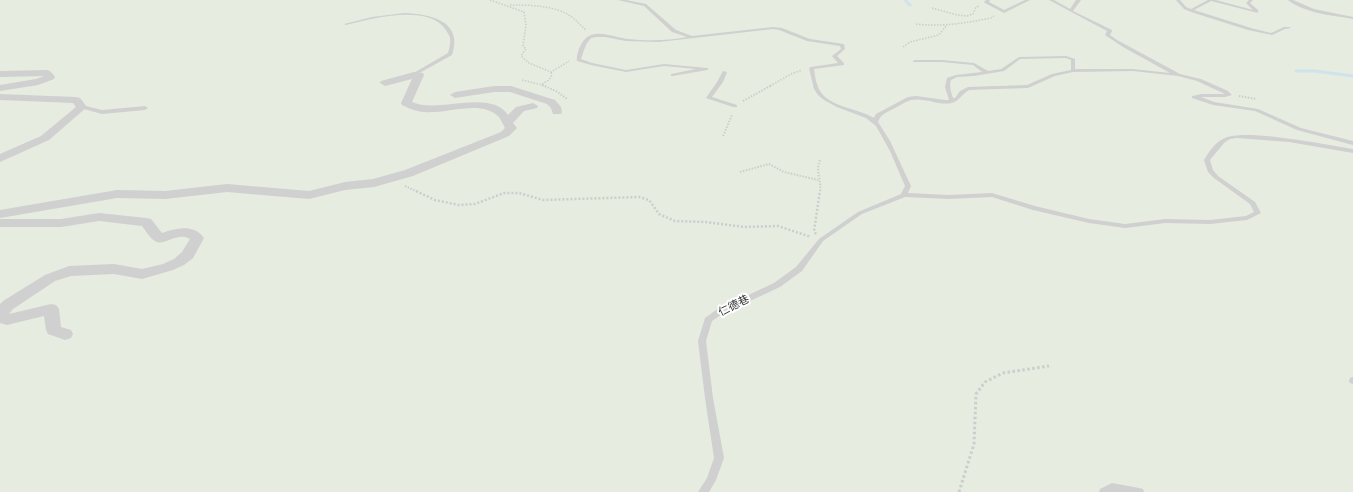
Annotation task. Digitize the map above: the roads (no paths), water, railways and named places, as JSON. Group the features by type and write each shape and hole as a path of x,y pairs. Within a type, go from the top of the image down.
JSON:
{"street":[{"path":"0,74 47,73 50,77 38,82 0,88"},
{"path":"0,214 117,194 165,195 227,188 309,195 345,186 374,183 409,173 506,134 511,128 508,122 498,111 478,105 423,110 412,108 406,103 419,75 385,83"},
{"path":"455,95 494,89 511,89 551,102 556,107 557,112"},
{"path":"0,97 76,100 82,107 46,138 0,158"},
{"path":"508,122 520,109 533,106"},
{"path":"0,223 61,222 100,216 146,222 159,238 183,231 192,234 196,238 188,255 179,262 168,267 142,274 114,269 69,271 50,278 8,305 0,314"},
{"path":"0,318 7,320 51,309 54,330 65,334"}],"lane":[{"path":"620,0 645,5 674,31 692,37"},
{"path":"987,1 1004,12 1028,0"},
{"path":"1051,0 1110,31 1107,35 1120,44 1159,63 1178,75"},
{"path":"1071,11 1078,0 1080,0"},
{"path":"1178,0 1185,8 1192,11 1250,29 1272,34 1284,28 1289,28"},
{"path":"1192,11 1193,9 1211,0 1257,12 1248,3 1251,0"},
{"path":"1290,0 1298,5 1322,13 1353,18"},
{"path":"346,24 383,15 407,13 432,15 445,23 452,37 450,54 414,75"},
{"path":"673,75 707,69 664,65 626,70 591,64 579,60 579,55 589,38 598,35 628,40 664,42 692,37 772,28 780,29 809,40 842,45 843,49 834,56 842,64 811,68 819,94 833,103 855,111 875,122 889,146 908,186 904,195 949,197 992,195 1033,208 1125,226 1165,221 1210,222 1247,218 1258,213 1253,203 1216,178 1210,171 1207,160 1214,149 1227,138 1234,136 1249,137 1353,151"},
{"path":"952,100 949,96 947,84 949,79 956,76 1002,70 1020,58 1066,57 1073,59 1073,71"},
{"path":"915,61 942,61 974,64 987,73"},
{"path":"875,122 878,115 908,99 916,98 945,102 957,99 962,92 968,89 1028,86 1054,75 1073,71 1133,70 1178,75 1199,80 1226,92 1229,95 1218,97 1199,95 1194,96 1213,104 1256,110 1299,129 1353,143"},
{"path":"725,72 709,98 735,106"},
{"path":"82,107 102,112 145,108"},
{"name":"仁德巷","path":"703,492 711,480 720,458 709,398 702,341 708,320 719,312 777,285 799,269 821,240 860,213 904,195"},
{"path":"1104,492 1112,487 1139,492"}],"waterway":[{"path":"905,0 910,5"},
{"path":"1296,71 1315,71 1353,76"}]}
